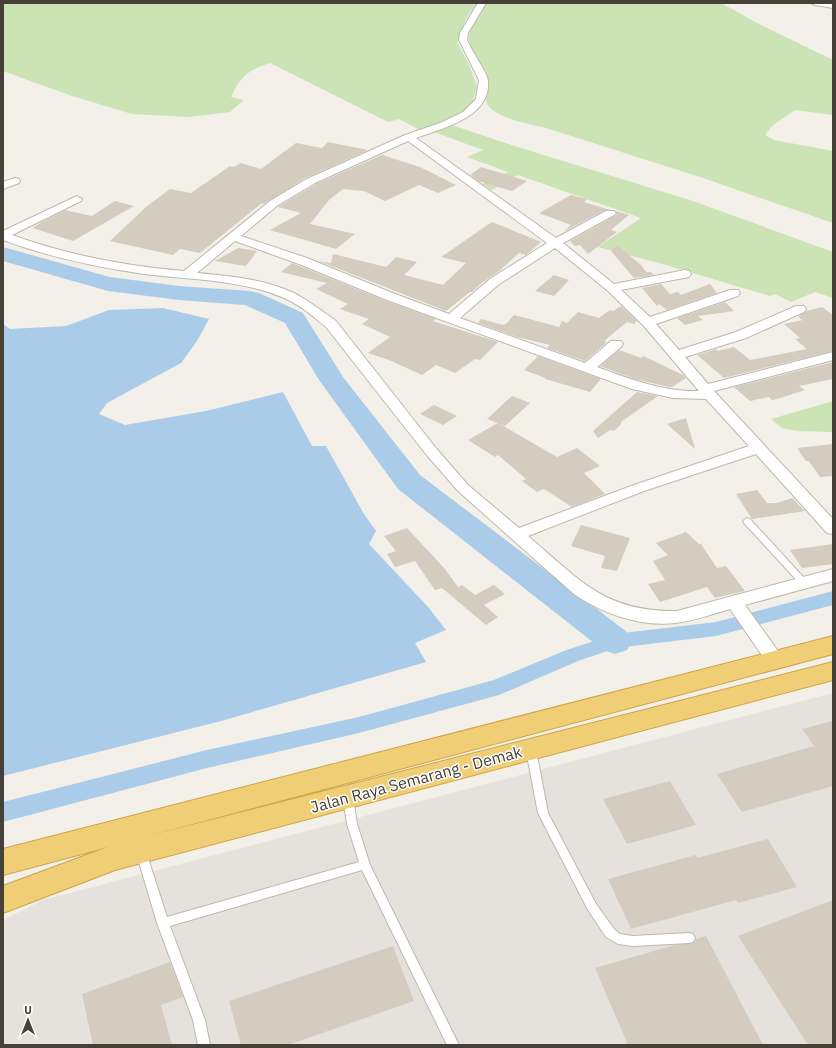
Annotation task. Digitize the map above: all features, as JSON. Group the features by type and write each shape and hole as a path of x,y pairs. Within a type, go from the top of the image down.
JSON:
{"highway":[{"name":"Jalan Raya Semarang - Demak","path":"3,862 767,649 833,644"},
{"name":"Jalan Raya Semarang - Demak","path":"3,900 112,858 833,671"}],"street":[{"path":"187,275 274,203 311,181 409,137 443,126 466,114 481,100 484,80 463,40 464,32 482,3"},
{"path":"815,3 833,6"},
{"path":"409,137 555,243 612,288 648,322 707,391 833,529"},
{"path":"3,186 15,181"},
{"path":"3,236 77,199"},
{"path":"451,319 494,282 555,243 610,213"},
{"path":"3,236 37,248 83,259 133,268 187,275 219,277 257,284 289,295 312,308 331,324 430,450 463,488 590,597 606,606 625,612 651,617 677,617 738,607 804,583 833,575"},
{"path":"233,237 302,261 391,297 637,386 674,395 690,396 833,356"},
{"path":"612,288 685,274"},
{"path":"648,322 734,293"},
{"path":"676,355 741,335 800,309"},
{"path":"587,368 616,344"},
{"path":"516,534 639,488 758,448"},
{"path":"738,607 767,649"}],"lane":[{"path":"747,521 804,583"},
{"path":"531,749 543,813 592,907 610,933 618,939 633,942 689,938"},
{"path":"348,796 352,824 365,865 453,1045"},
{"path":"141,850 163,923 199,1020 204,1045"},
{"path":"163,923 365,865"}],"shaded area":[{"path":"833,693 833,1045 3,1045 3,920 43,900"}],"green space":[{"path":"3,3 477,3 467,17 457,42 470,67 477,87 472,104 464,112 420,130 399,119 388,122 270,63 256,68 242,79 231,97 244,100 230,112 189,117 132,114 72,96 3,71"},
{"path":"486,3 721,3 759,24 833,60 833,115 795,110 772,126 765,135 774,140 833,151 833,223 700,177 543,127 511,119 495,111 489,107 486,101 488,82 487,76 473,53 469,38 475,19"},
{"path":"452,125 505,143 693,201 833,252 833,298 815,292 791,302 775,294 770,296 666,265 598,247 641,218 518,175 492,190 482,184 508,172 467,157 483,150 434,132"},
{"path":"833,401 833,432 797,431 782,428 771,419"}],"water":[{"path":"163,308 209,319 197,341 181,363 107,403 99,414 125,425 206,411 283,392 312,446 326,446 364,514 376,531 369,544 428,607 446,630 415,643 426,662 221,721 3,776 3,324 10,329 66,326 109,310"}],"building":[{"path":"328,142 368,150 306,178 264,204 262,203 200,253 180,249 173,255 110,241 146,207 170,189 191,193 230,166 234,167 240,163 261,169 296,143 322,148"},
{"path":"382,155 420,167 456,185 438,193 419,185 385,201 364,191 343,189 329,200 310,224 355,234 336,249 270,230 301,213 278,207 279,206 316,184"},
{"path":"481,167 527,181 512,191 478,181 470,175"},
{"path":"571,195 587,199 584,202 610,210 605,210 563,232 571,225 539,213"},
{"path":"115,201 134,206 73,241 33,228 65,210 92,216"},
{"path":"616,211 629,215 611,230 617,232 588,254 580,245 575,246 570,241 615,216 618,213"},
{"path":"492,222 541,242 526,255 519,253 498,272 446,311 319,261 331,263 333,254 386,267 396,257 417,262 404,275 443,285 466,263 441,257"},
{"path":"617,245 642,266 646,272 651,272 654,275 634,278 611,251"},
{"path":"238,248 257,251 246,266 215,261"},
{"path":"292,263 386,301 436,319 433,321 498,342 480,360 475,359 455,373 436,365 422,375 389,360 368,353 390,337 362,324 369,319 340,309 348,304 316,289 327,283 281,272"},
{"path":"554,275 569,280 554,296 535,291"},
{"path":"661,284 670,294 678,292 681,295 710,284 717,293 667,310 659,304 657,306 642,288"},
{"path":"725,302 734,311 698,316 703,320 685,325 677,318"},
{"path":"621,306 637,321 634,324 627,322 604,341 607,342 585,361 547,348 550,345 517,337 478,323 481,319 503,325 507,323 514,315 559,327 562,321 567,323 578,312 599,318 610,310 613,311"},
{"path":"822,307 833,315 833,351 724,378 697,355 716,349 718,351 734,347 750,360 807,349 795,339 800,338 784,324 803,320 798,317 806,311"},
{"path":"619,350 641,358 643,356 683,375 686,378 672,387 669,387 635,379 600,366"},
{"path":"538,356 601,379 590,392 545,379 546,378 524,370"},
{"path":"833,362 833,379 799,386 805,390 777,399 772,400 769,397 750,401 734,387"},
{"path":"637,392 658,396 621,422 621,424 614,431 610,430 598,438 593,431"},
{"path":"512,396 530,403 505,426 487,419"},
{"path":"434,405 457,416 443,425 420,414"},
{"path":"686,418 695,449 667,424"},
{"path":"498,423 557,457 577,448 600,466 584,473 605,494 572,507 544,489 537,492 522,481 526,479 498,455 495,457 468,440"},
{"path":"833,444 833,476 820,477 809,461 806,461 797,448"},
{"path":"757,490 767,503 777,503 792,498 805,511 752,519 736,494"},
{"path":"581,525 630,538 617,571 601,568 605,556 571,546"},
{"path":"407,528 444,568 458,587 462,585 475,595 494,585 505,594 484,605 498,617 486,625 442,588 435,590 415,561 395,567 387,554 396,551 384,536"},
{"path":"686,532 699,544 701,544 717,568 726,566 745,591 715,598 707,587 660,602 648,584 665,580 653,561 668,555 656,543"},
{"path":"833,544 833,564 802,568 790,550"},
{"path":"833,721 833,786 742,812 717,774 814,746 802,729"},
{"path":"670,781 696,825 627,844 603,799"},
{"path":"768,839 797,887 738,903 736,900 631,929 608,879 696,855 697,858"},
{"path":"833,900 833,1045 808,1045 738,936"},
{"path":"706,936 763,1045 628,1045 595,968 675,945 693,943 696,939"},
{"path":"393,946 414,1001 288,1045 241,1045 229,1001"},
{"path":"170,962 183,997 161,1005 172,1045 93,1045 82,994"}],"waterway":[{"path":"3,254 108,284 179,293 250,298 294,318 332,380 409,482 615,641"},
{"path":"3,812 207,759 359,725 499,687 571,656 615,641 716,629 833,598"}]}
